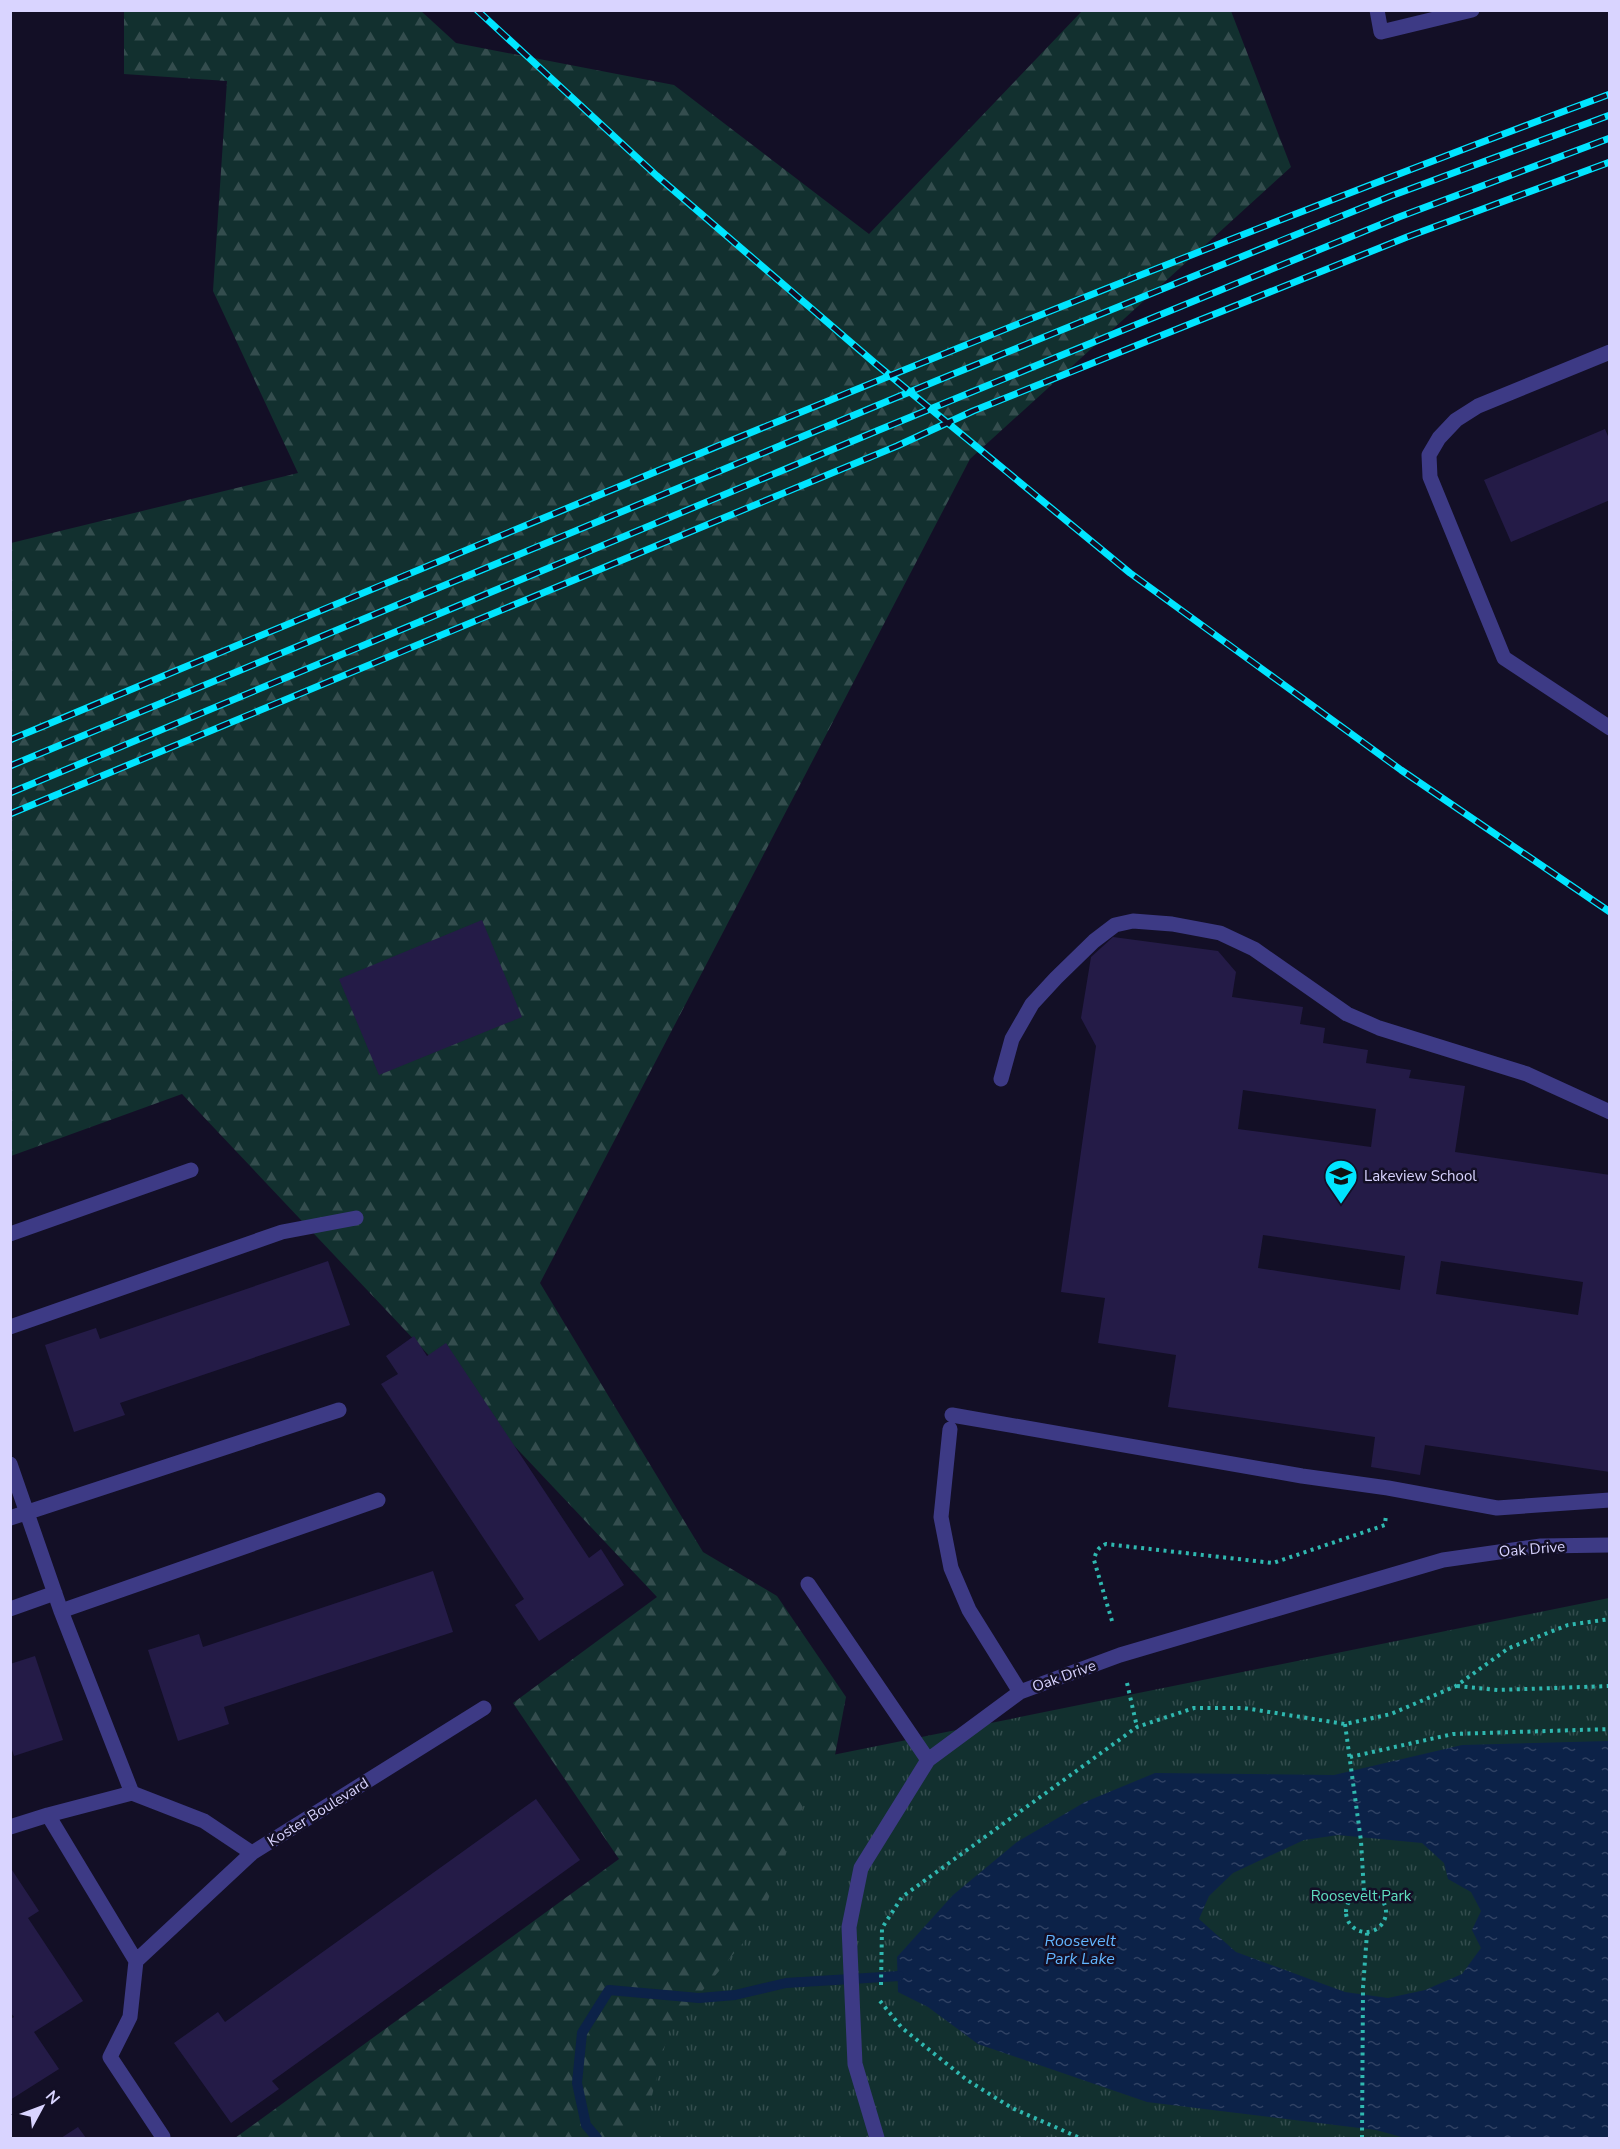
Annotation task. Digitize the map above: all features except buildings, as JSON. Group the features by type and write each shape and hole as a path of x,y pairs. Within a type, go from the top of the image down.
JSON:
{"street":[{"path":"1377,10 1381,32 1472,10"},
{"path":"1610,352 1478,406 1456,420 1439,438 1429,455 1430,477 1504,658 1610,728"},
{"path":"1000,1079 1012,1039 1032,1004 1094,941 1115,925 1133,921 1172,924 1220,933 1254,949 1347,1014 1419,1041 1527,1074 1610,1112"},
{"path":"10,1234 191,1170"},
{"path":"10,1327 282,1232 356,1218"},
{"path":"10,1518 339,1410"},
{"path":"1020,1692 969,1610 951,1568 941,1517 951,1422 1388,1488 1497,1508 1610,1500"},
{"path":"10,1464 61,1611 132,1793 10,1827"},
{"path":"61,1611 378,1500"},
{"name":"Oak Drive","path":"877,2139 855,2064 849,1927 861,1868 928,1760 1020,1692 1120,1656 1443,1560 1541,1546 1610,1545"},
{"path":"808,1584 928,1760"},
{"path":"10,1609 55,1593"},
{"name":"Koster Boulevard","path":"132,1793 204,1821 252,1853 484,1708"},
{"path":"48,1815 136,1960 130,2018 110,2057 163,2137"},
{"path":"136,1960 252,1853"}],"path":[{"path":"1112,1621 1094,1560 1099,1547 1113,1544 1273,1563 1385,1525 1388,1488"},
{"path":"1080,2139 1012,2108 966,2080 902,2028 880,2002 882,1928 902,1897 1137,1727 1194,1708 1244,1708 1345,1724 1391,1714 1456,1686 1509,1648 1568,1625 1610,1619"},
{"path":"1127,1683 1137,1727"},
{"path":"1456,1686 1498,1690 1610,1686"},
{"path":"1345,1724 1361,1842 1364,1892"},
{"path":"1350,1757 1452,1734 1610,1729"},
{"path":"1364,1892 1377,1894 1386,1904 1387,1911 1384,1923 1367,1933 1354,1929 1346,1917 1346,1910 1352,1897 1364,1892"},
{"path":"1362,2139 1363,1988 1367,1933"}],"green space":[{"path":"124,11 421,11 456,43 674,85 869,234 1082,11 1231,11 1291,167 970,459 540,1283 703,1552 777,1596 846,1697 835,1755 810,1788 759,1924 669,2030 641,2138 235,2138 619,1859 513,1703 657,1597 182,1094 11,1156 11,543 298,473 213,291 227,81 124,74"},
{"name":"Roosevelt Park","path":"1609,1598 1609,2138 238,2138 743,1773"}],"water":[{"name":"Roosevelt Park Lake","path":"1609,1741 1609,2138 1405,2138 1376,2130 1147,2102 978,2044 928,2007 898,1992 897,1957 953,1895 1017,1842 1085,1802 1155,1773 1334,1775 1462,1745","holes":["1338,1835 1422,1843 1444,1863 1448,1879 1471,1892 1481,1911 1472,1930 1481,1948 1462,1974 1425,1990 1388,1998 1345,1992 1236,1952 1199,1919 1209,1896 1233,1873 1304,1840"]}],"waterway":[{"path":"597,2138 586,2125 577,2083 582,2033 609,1990 699,1998 735,1995 786,1983 899,1976"}],"railway":[{"path":"477,10 657,176 876,364 1130,573 1401,770 1610,912"},
{"path":"10,740 607,491 1007,328 1408,170 1610,94"},
{"path":"10,766 936,381 1391,196 1610,115"},
{"path":"10,793 879,430 1399,217 1610,138"},
{"path":"10,814 897,446 973,411 1407,237 1610,162"}],"place":[{"name":"Lakeview School","path":"1341,1205"}]}
